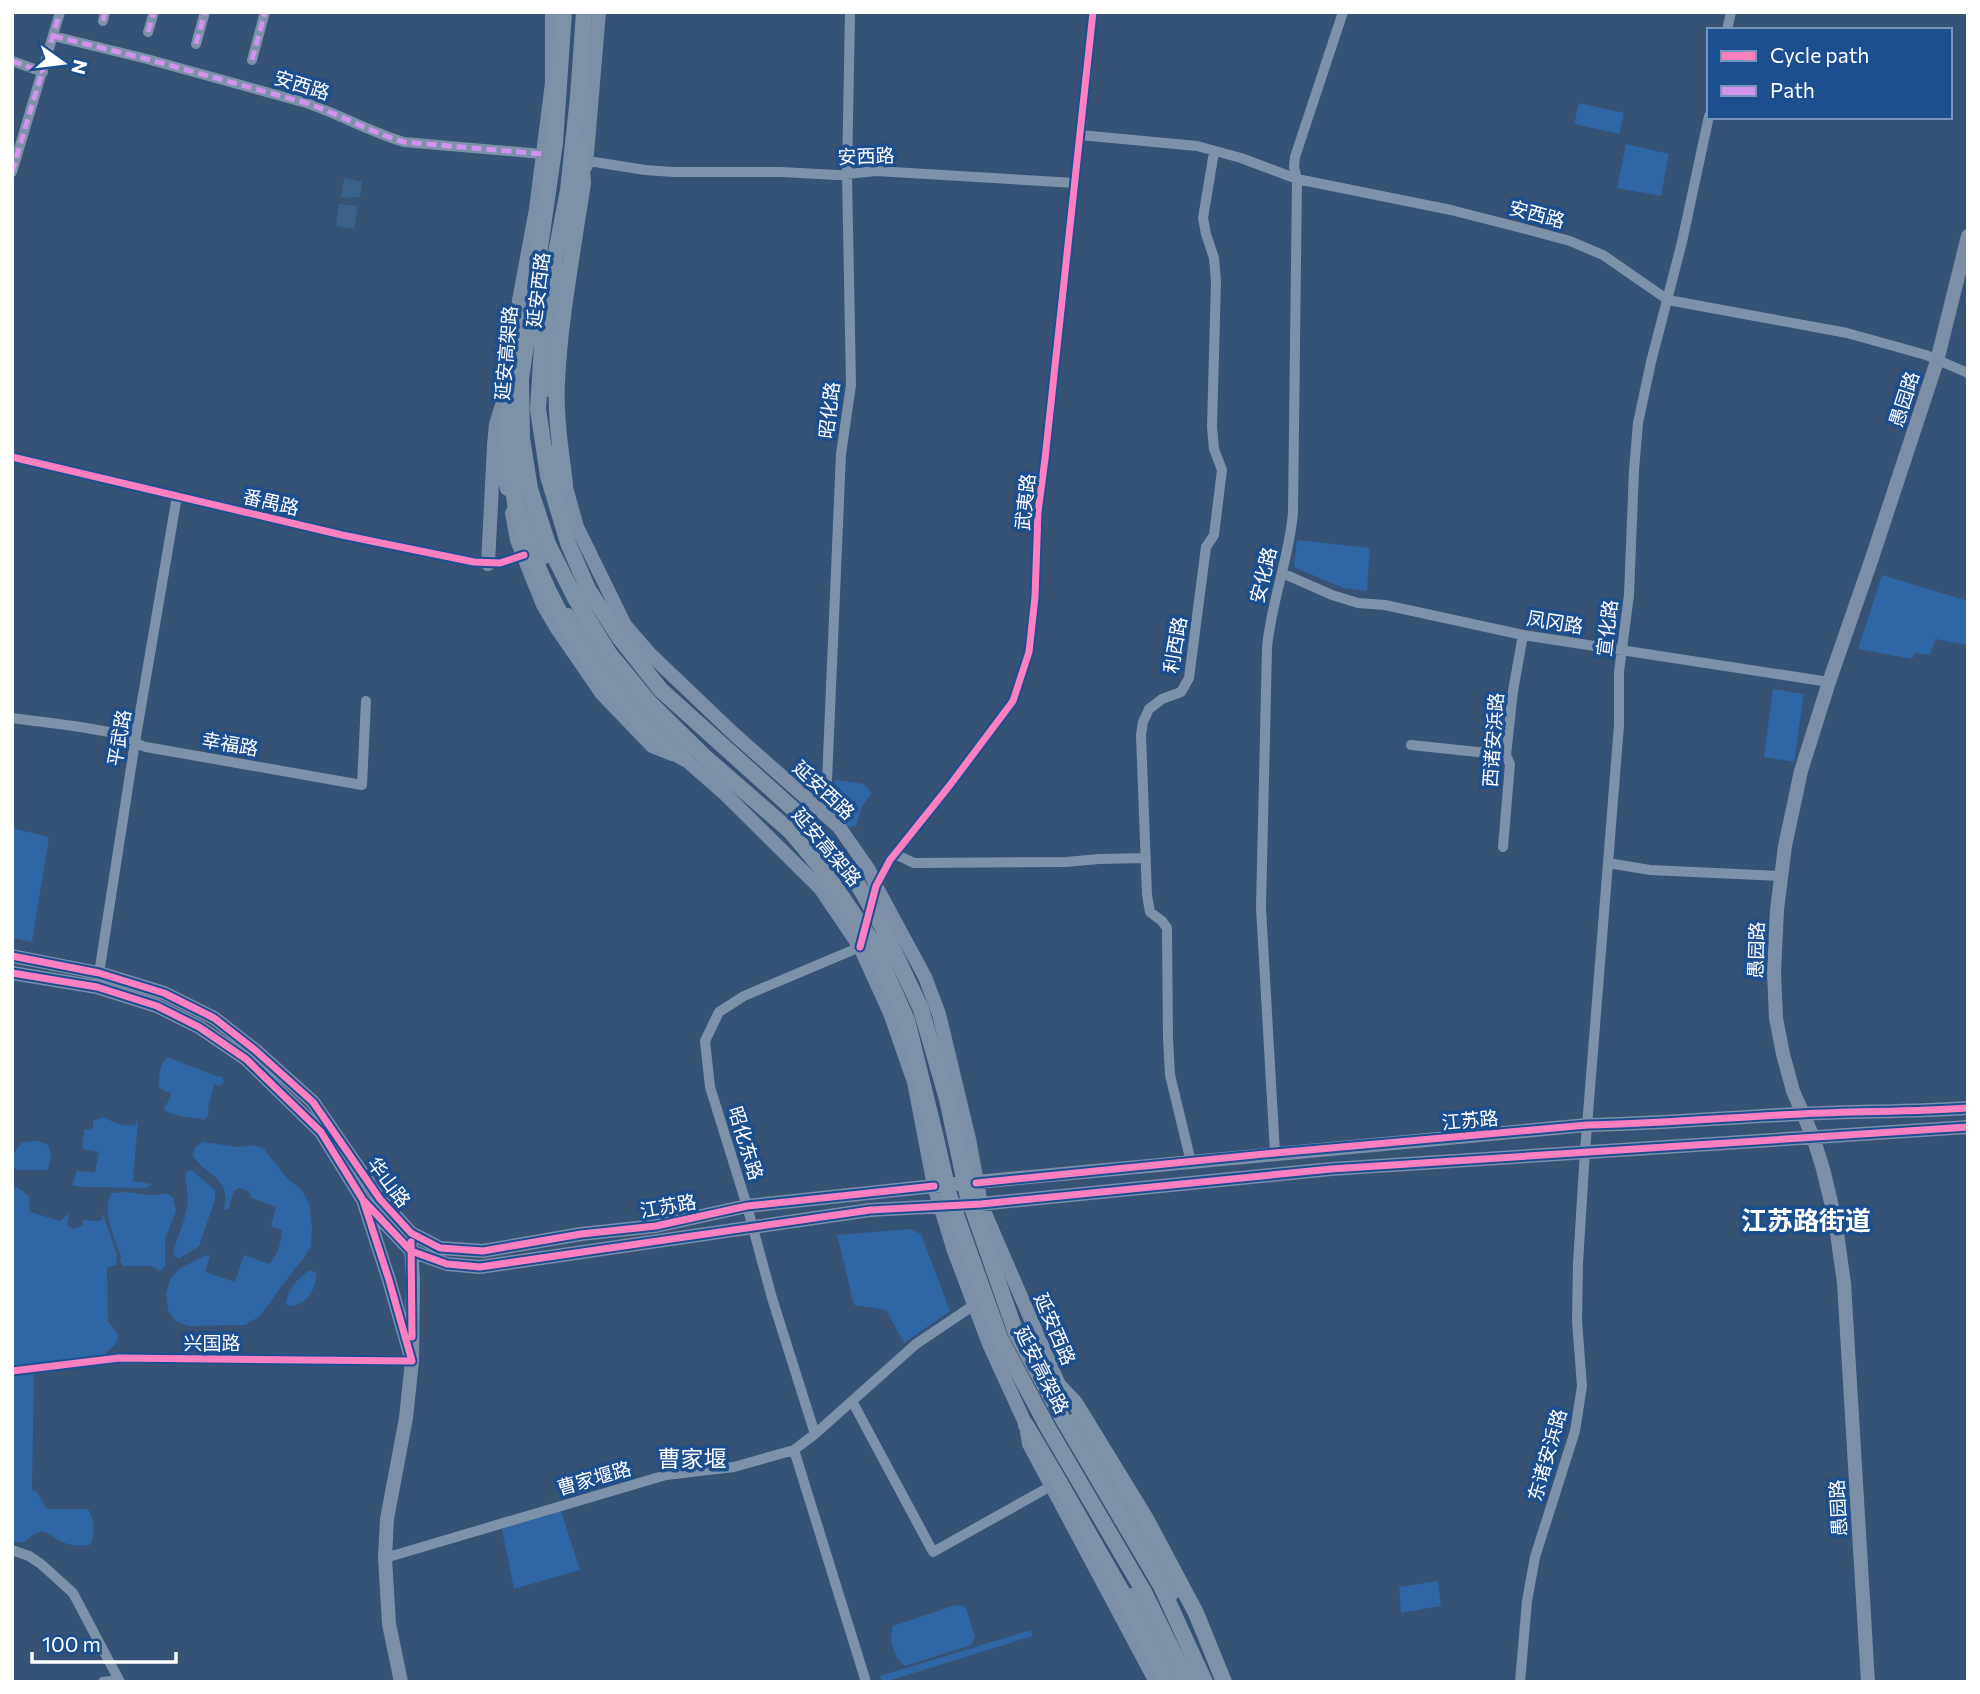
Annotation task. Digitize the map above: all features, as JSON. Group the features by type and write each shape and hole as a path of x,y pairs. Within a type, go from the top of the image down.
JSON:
{"highway":[{"name":"延安高架路","path":"565,12 555,143 521,327 522,438 530,489 548,544 575,598 609,653 650,703 704,756 791,832 830,878 873,941 907,1020 949,1195 1000,1338 1048,1428 1144,1592 1188,1682"},
{"name":"延安高架路","path":"582,12 578,97 568,190 544,315 538,409 548,476 568,542 588,589 619,637 661,690 812,826 858,883 884,928 922,1009 947,1099 967,1193 1016,1332 1064,1421 1161,1586 1208,1682"},
{"path":"565,484 556,384 561,326 583,183 578,97"},
{"path":"521,327 508,397 508,446 516,508 538,570 580,648 608,687 645,727 670,750 685,759"},
{"path":"1058,1385 1075,1403 1146,1519 1196,1613 1224,1682"},
{"path":"1026,1425 1053,1481 1125,1597 1167,1682"}],"main road":[{"name":"延安西路","path":"552,12 552,83 512,410 519,485 538,546 565,611 625,687 674,740 685,759 725,794 820,888 860,947 890,1013 914,1082 934,1186 989,1344 1026,1425 1043,1443 1156,1636 1179,1682"},
{"path":"581,160 582,12"},
{"path":"581,160 599,12"},
{"name":"延安西路","path":"581,160 562,383 565,484 577,527 625,625 650,654 734,734 839,827 869,870 925,977 939,1014 969,1139 981,1204 1058,1385 1157,1559 1208,1682"},
{"name":"愚园路","path":"1868,1682 1844,1283 1835,1219 1823,1169 1813,1136 1793,1091 1776,1018 1774,973 1777,910 1785,846 1801,771 1937,361 1968,236"},
{"name":"延安西路","path":"521,327 509,353 500,456 517,540 543,606 602,694 652,746 685,759"},
{"path":"488,564 494,445 496,424 503,402"},
{"name":"华山路","path":"12,956 98,980 164,993 214,1018 255,1050 313,1102 380,1199 411,1233 412,1361 406,1418 387,1519 385,1558 389,1624 401,1682"},
{"name":"华山路","path":"12,973 98,980 200,1027 246,1059 321,1132 363,1200 412,1361"},
{"name":"江苏路","path":"411,1233 440,1248 482,1251 581,1234 656,1226 747,1206 1191,1161 1587,1125 1968,1108"},
{"name":"江苏路","path":"363,1200 411,1251 447,1264 480,1267 870,1210 981,1204 1331,1169 1968,1127"},
{"path":"1053,1481 1156,1682"},
{"path":"1138,1647 1156,1636"}],"street":[{"path":"12,172 60,12"},
{"path":"148,32 154,12"},
{"path":"196,44 205,12"},
{"path":"252,60 265,12"},
{"name":"昭化路","path":"820,810 828,780 841,454 851,385 847,174 850,12"},
{"name":"武夷路","path":"860,947 876,886 895,854 1013,701 1028,652 1035,597 1038,512 1093,12"},
{"name":"安化路","path":"1275,1153 1261,908 1265,673 1269,626 1290,539 1293,513 1297,179 1294,167 1343,12"},
{"name":"安西路","path":"53,36 306,103 388,138 404,142 542,154"},
{"path":"12,61 43,72"},
{"name":"宣化路","path":"1585,1151 1619,724 1621,650 1629,595 1638,423 1708,119"},
{"name":"安西路","path":"1080,135 1197,146 1241,158 1297,179 1451,210 1570,241 1603,255 1668,300 1847,333 1914,352 1968,373"},
{"name":"利西路","path":"1191,1161 1170,1075 1167,928 1153,916 1148,906 1144,858 1142,728 1153,705 1181,692 1186,684 1193,655 1206,547 1214,535 1222,470 1212,434 1215,270 1203,218 1214,152"},
{"name":"安西路","path":"581,160 673,172 847,174 876,171 1075,183"},
{"name":"番禺路","path":"12,457 342,535 488,564 524,555 557,533 577,527"},
{"name":"平武路","path":"98,980 177,496"},
{"name":"凤冈路","path":"1282,573 1332,595 1358,603 1385,605 1523,635 1829,682"},
{"name":"西诸安浜路","path":"1503,847 1510,764 1506,755 1523,635"},
{"name":"幸福路","path":"12,718 103,731 126,736 139,746 362,785 366,701"},
{"path":"1411,745 1506,755"},
{"path":"895,854 914,863 1066,862 1144,858"},
{"path":"1608,863 1650,870 1781,876"},
{"name":"昭化东路","path":"815,1434 710,1087 705,1041 719,1012 744,996 860,947"},
{"name":"东诸安浜路","path":"1520,1682 1527,1601 1535,1557 1575,1431 1582,1385 1577,1321 1585,1151"},
{"name":"曹家堰路","path":"385,1558 666,1475 734,1468 794,1451 916,1344 974,1305"},
{"name":"兴国路","path":"12,1371 119,1358 412,1361"},
{"path":"852,1401 933,1552 1053,1481"},
{"path":"794,1451 866,1682"},
{"path":"12,1550 41,1564 74,1593 119,1681 103,1682"}],"shaded area":[{"path":"1579,103 1624,113 1619,134 1574,124"},
{"path":"1626,144 1669,154 1661,196 1617,188"},
{"path":"344,178 362,182 360,197 341,198"},
{"path":"339,204 358,206 354,229 336,226"},
{"path":"1297,540 1370,548 1367,591 1343,588 1294,567"},
{"path":"1882,575 1968,601 1966,645 1936,639 1930,655 1915,653 1912,659 1858,649"},
{"path":"1773,689 1804,694 1794,762 1764,757"},
{"path":"836,780 864,784 872,793 862,806 856,826 848,827 829,811 829,794"},
{"path":"12,828 49,837 32,942 12,938"},
{"path":"167,1057 222,1077 224,1083 219,1086 214,1084 209,1114 204,1120 179,1116 164,1110 171,1093 159,1087 159,1079 161,1067"},
{"path":"103,1117 127,1126 135,1125 138,1120 133,1181 152,1184 146,1188 72,1185 77,1171 95,1172 99,1152 82,1149 84,1130 93,1128 93,1121"},
{"path":"39,1141 48,1145 51,1154 48,1170 16,1170 13,1159 22,1142"},
{"path":"203,1142 239,1147 254,1145 264,1149 287,1178 301,1189 309,1203 311,1246 260,1316 245,1325 188,1326 176,1321 168,1310 166,1293 171,1278 179,1269 206,1255 210,1256 205,1272 235,1282 244,1255 269,1264 277,1253 281,1240 282,1230 271,1226 276,1207 251,1198 249,1191 239,1188 234,1191 228,1210 224,1209 225,1198 221,1183 193,1156 195,1147"},
{"path":"188,1170 193,1171 215,1190 215,1200 199,1246 180,1258 175,1257 173,1252 187,1207 185,1175"},
{"path":"17,1187 29,1196 30,1212 60,1221 69,1213 67,1225 74,1229 83,1225 83,1220 102,1220 103,1213 117,1255 116,1265 107,1268 108,1321 118,1335 116,1344 104,1355 12,1366 12,1189"},
{"path":"112,1193 167,1194 173,1197 176,1211 165,1239 165,1266 160,1271 151,1266 123,1266 120,1261 108,1207"},
{"path":"910,1229 921,1234 950,1311 904,1343 886,1310 854,1305 837,1235"},
{"path":"310,1270 316,1273 316,1279 309,1296 301,1303 289,1306 286,1303 291,1289"},
{"path":"34,1373 32,1490 37,1492 47,1509 88,1509 94,1527 90,1545 64,1543 44,1532 24,1542 12,1542 12,1376"},
{"path":"561,1511 580,1570 514,1589 502,1529"},
{"path":"1438,1581 1441,1606 1401,1613 1399,1587"},
{"path":"958,1605 966,1609 975,1636 971,1645 905,1666 901,1663 892,1642 893,1626"},
{"path":"1031,1630 1032,1636 885,1682 882,1682 880,1676"}],"marked path":[{"path":"12,172 60,12"},
{"path":"103,21 105,12"},
{"path":"148,32 154,12"},
{"path":"196,44 205,12"},
{"path":"252,60 265,12"},
{"path":"53,36 306,103 404,142 542,154"},
{"path":"12,61 43,72"}],"cycle path":[{"path":"860,947 876,886 890,860 1013,701 1029,652 1035,597 1038,512 1093,12"},
{"path":"12,457 342,535 474,562 500,563 524,555"},
{"path":"12,956 99,973 164,993 214,1018 255,1050 313,1102 380,1199 411,1233 440,1248 483,1251 581,1234 656,1226 747,1206 934,1186"},
{"path":"12,973 97,987 157,1006 199,1027 246,1059 321,1132 363,1200 412,1361"},
{"path":"976,1183 1587,1125 1968,1108"},
{"path":"363,1200 411,1251 447,1264 480,1267 870,1210 981,1204 1331,1169 1968,1127"},
{"path":"411,1242 412,1337"},
{"path":"12,1371 119,1358 412,1361"}],"district":[{"name":"江苏路街道","path":"1806,1221"},
{"name":"曹家堰","path":"692,1459"}]}
